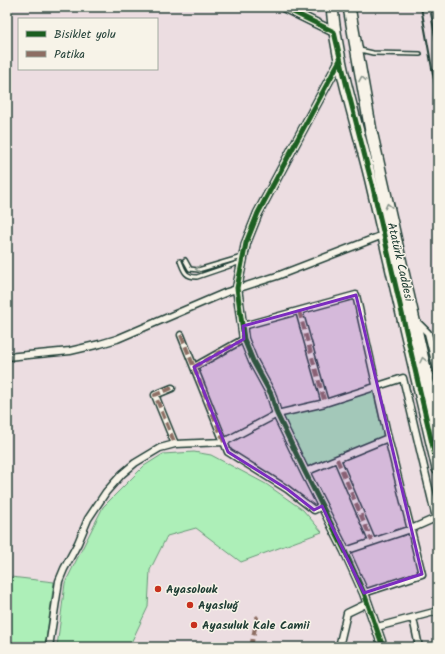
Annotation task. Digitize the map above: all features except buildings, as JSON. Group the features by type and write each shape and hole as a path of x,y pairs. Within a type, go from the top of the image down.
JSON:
{"highway":[{"name":"Atatürk Caddesi","path":"332,7 334,32 340,60 360,134 438,469"},
{"name":"Atatürk Caddesi","path":"349,7 371,131 438,426"},
{"path":"334,32 347,27 352,28"},
{"path":"340,60 356,49"}],"street":[{"path":"283,7 334,32"},
{"path":"340,60 258,213 248,236 238,288 244,339 253,361 271,394 277,414 345,551 364,593 377,626 383,647"},
{"path":"7,357 70,351 106,343 133,334 238,288 277,276 383,235"},
{"path":"243,326 356,295 388,438 422,574 364,593"},
{"path":"299,311 325,403"},
{"path":"413,318 428,333 438,374"},
{"path":"181,335 228,452 287,489 314,510 322,506"},
{"path":"194,367 244,339"},
{"path":"49,647 59,581 64,569 85,529 88,519 106,492 122,474 135,463 160,448 175,444 224,442 277,414 325,403 403,378 437,518 410,529 345,551"},
{"path":"172,388 155,395 175,444"},
{"path":"305,472 388,438"},
{"path":"337,459 372,541"},
{"path":"339,647 347,613 368,603"},
{"path":"377,626 438,611"},
{"path":"413,618 418,647"}],"lane":[{"path":"356,49 373,53 420,54"},
{"path":"185,260 190,269 198,270 243,259"},
{"path":"180,261 185,274 190,277 243,259"}],"highlighted area":[{"path":"356,295 422,574 364,593 322,506 314,510 287,489 228,452 194,367 244,339 243,326"}],"green space":[{"path":"373,391 384,438 306,467 282,416"},
{"path":"194,452 211,455 266,484 303,510 322,532 241,562 196,528 167,536 150,570 148,607 129,647 57,647 65,583 103,507 144,466 163,454"},
{"path":"11,577 54,582 45,647 7,647"}],"railway":[{"path":"421,7 438,102"},
{"path":"430,7 438,53"}],"marked path":[{"path":"299,311 325,403"},
{"path":"181,335 224,442"},
{"path":"194,367 244,339"},
{"path":"172,388 155,395 175,444"},
{"path":"337,459 372,541"},
{"path":"251,647 257,618 253,613"}],"cycle path":[{"path":"283,7 334,32 373,188 438,469"},
{"path":"340,60 258,213 246,243 237,288 244,339 253,361 271,394 277,414 345,551 364,593 383,647"}],"place":[{"name":"Ayasolouk","path":"158,589"},
{"name":"Ayasluğ","path":"190,605"},
{"name":"Ayasuluk Kale Camii","path":"194,625"}]}
